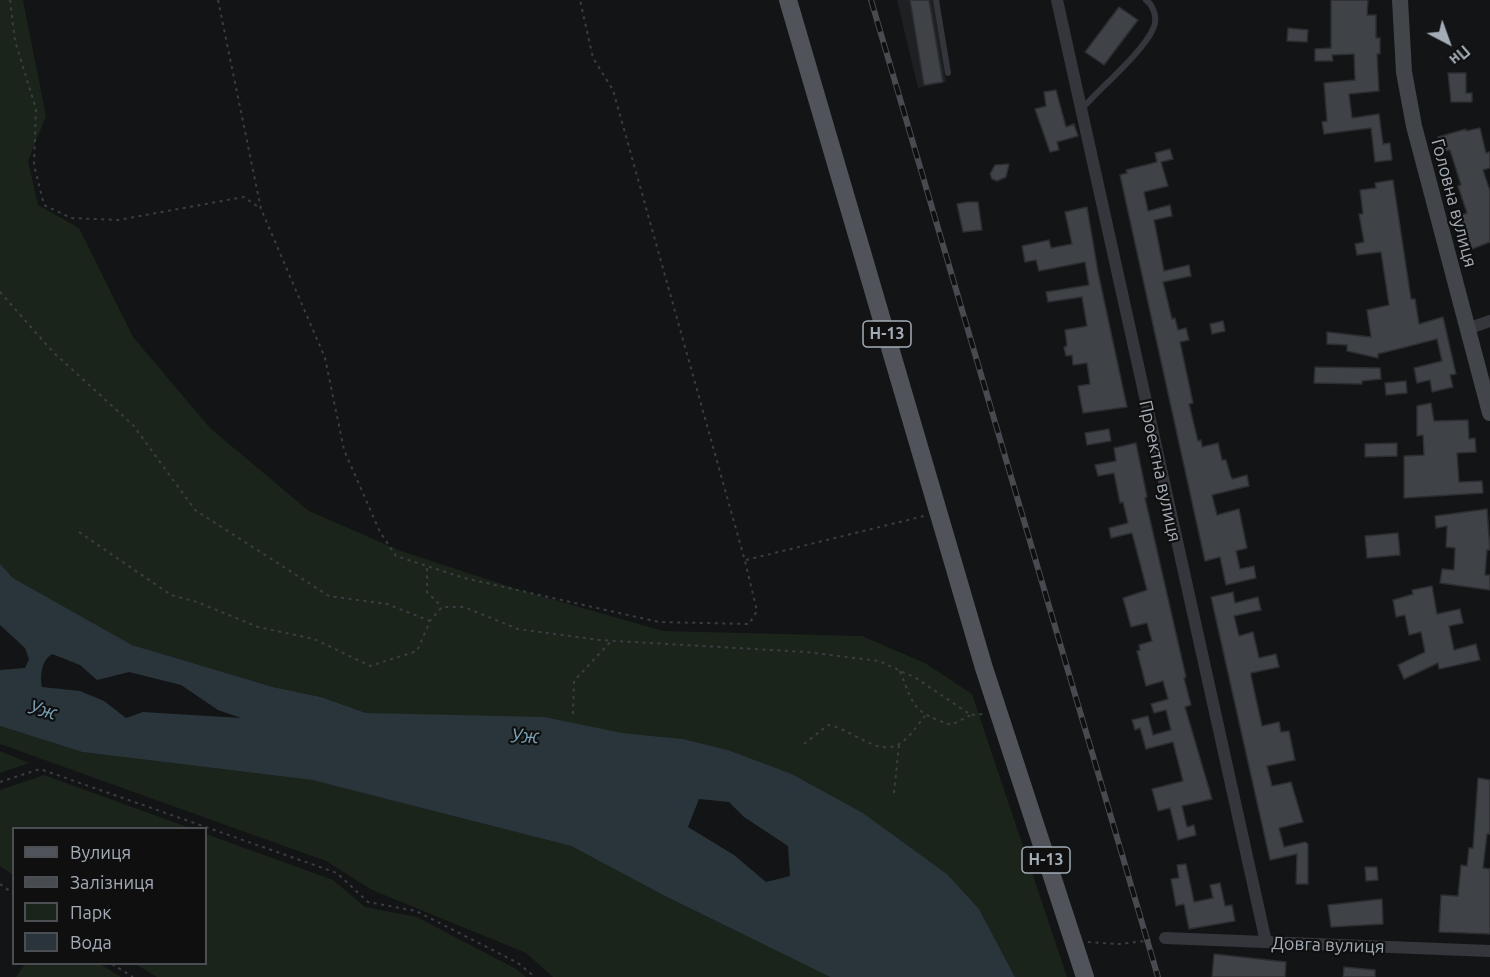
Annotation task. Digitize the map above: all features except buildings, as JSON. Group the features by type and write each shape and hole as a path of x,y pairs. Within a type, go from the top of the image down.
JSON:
{"main road":[{"name":"Н-13","path":"788,0 999,713 1085,977"},
{"name":"Головна вулиця","path":"1400,0 1404,72 1414,126 1490,413"}],"street":[{"name":"Проектна вулиця","path":"1057,0 1266,942"},
{"path":"1467,329 1490,321"},
{"name":"Довга вулиця","path":"1166,938 1490,951"}],"lane":[{"path":"936,0 948,73"},
{"path":"1081,109 1144,43 1154,29 1154,10 1146,0"}],"path":[{"path":"10,0 15,41 36,109 34,165 44,205 71,218 118,220 244,197 261,209"},
{"path":"218,0 261,209 325,358 344,450 380,532 396,556 427,568 660,622 750,624 757,611 745,561 613,90 593,58 580,0"},
{"path":"0,292 53,352 133,424 195,510 329,596 387,604 430,621"},
{"path":"745,561 939,513"},
{"path":"78,532 171,595 197,602 258,627 314,639 370,666 417,651 430,621 442,607"},
{"path":"427,568 427,592 442,607 464,607 518,629 612,640 806,652 879,661 916,678 971,715"},
{"path":"573,714 574,681 612,640"},
{"path":"900,670 913,704 925,716 951,725 971,715 999,713"},
{"path":"894,793 899,745 925,716"},
{"path":"804,744 828,725 840,727 882,748 899,745"},
{"path":"0,782 40,769 206,827"},
{"path":"207,827 337,873 368,902 417,911 518,963 535,977"},
{"path":"1073,941 1119,944 1166,938"},
{"path":"115,965 133,977"}],"shaded area":[{"path":"897,0 933,0 946,82 918,88"}],"green space":[{"path":"0,0 23,0 46,116 28,161 38,205 79,228 133,337 210,428 309,511 401,551 520,590 663,631 862,636 925,663 972,694 1067,977 1015,977 979,909 947,874 863,813 792,774 728,750 683,739 427,715 366,713 321,697 273,687 132,645 13,578 0,564"},
{"path":"0,726 82,752 312,780 571,846 663,895 830,977 553,977 526,953 372,890 326,861 0,744"},
{"path":"0,751 29,763 0,773"},
{"path":"44,775 187,827 12,827 12,874 0,866 0,790"},
{"path":"207,834 333,880 365,907 417,917 516,969 526,977 157,977 137,965 207,965"},
{"path":"24,965 102,965 121,977 16,977"}],"water":[{"name":"Уж","path":"0,564 13,578 132,645 273,687 321,697 366,713 544,717 622,733 683,739 728,750 792,774 863,813 947,874 979,909 1015,977 830,977 663,895 571,846 312,780 82,752 0,726 0,670 25,668 29,659 25,648 0,625","holes":["52,654 80,665 97,680 129,672 181,685 218,710 241,718 143,712 126,718 104,701 80,691 42,687 42,669","699,799 729,802 744,817 788,846 790,876 766,882 734,855 688,827"]}],"railway":[{"path":"871,0 1158,977"}]}
